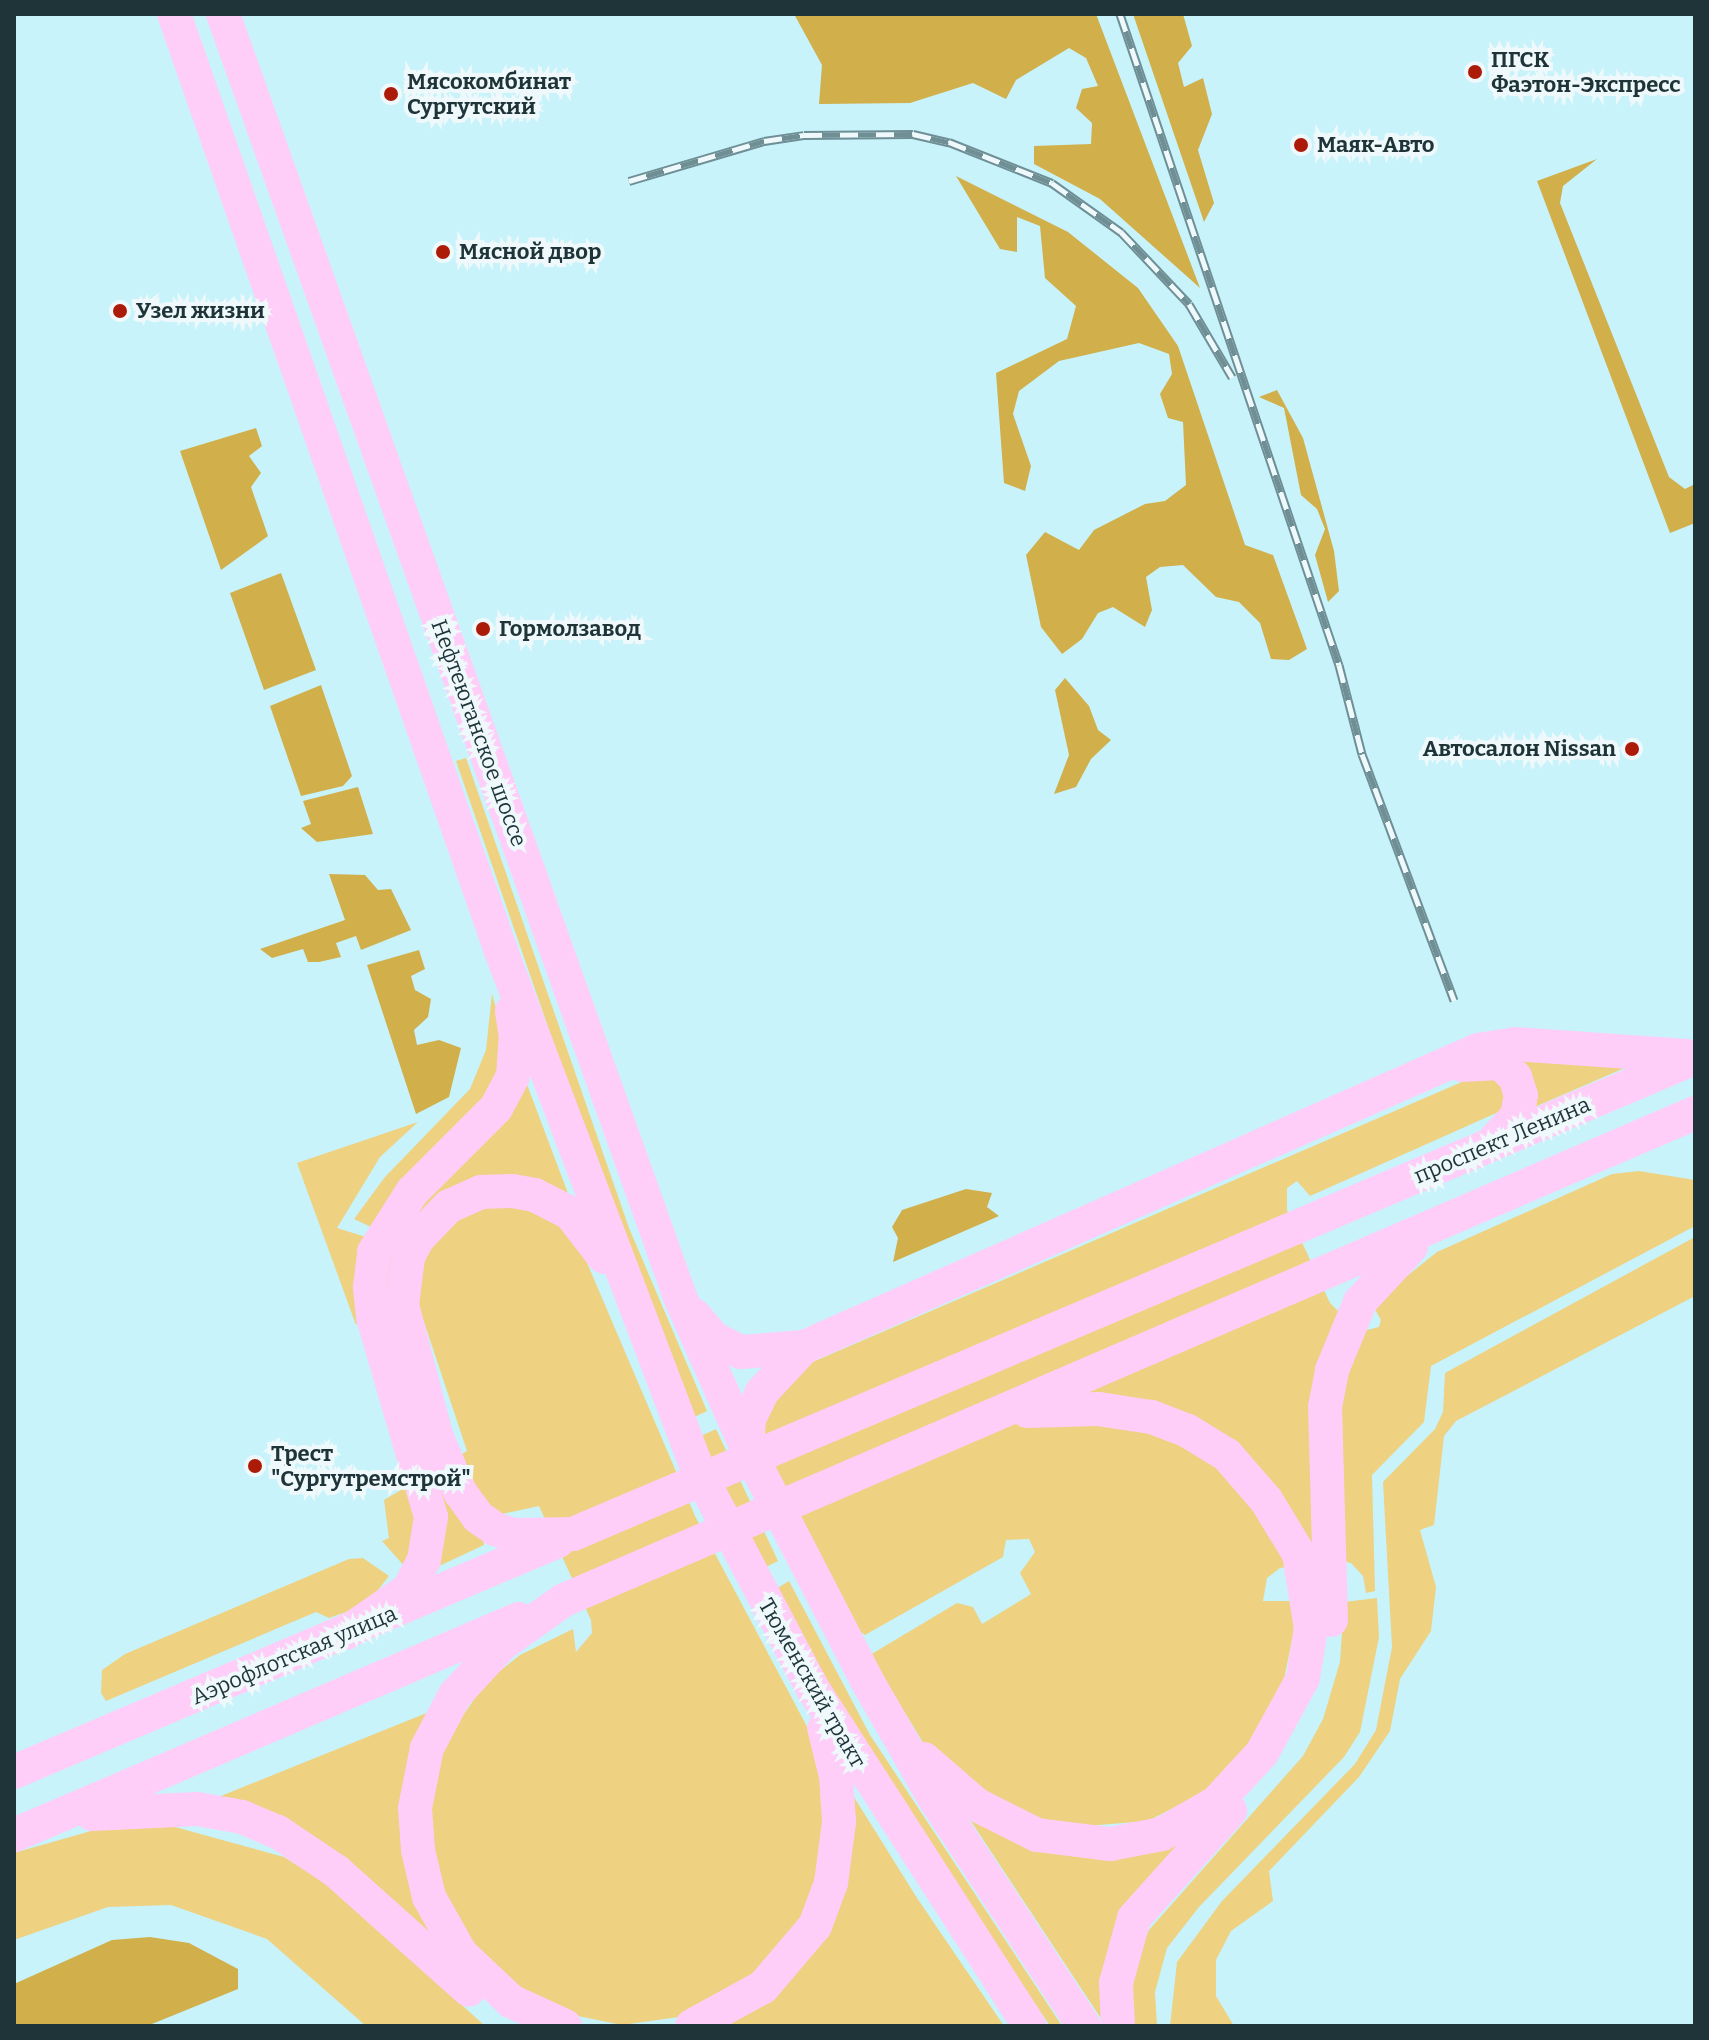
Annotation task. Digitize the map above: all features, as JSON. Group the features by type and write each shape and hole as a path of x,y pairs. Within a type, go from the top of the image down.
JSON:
{"main road":[{"path":"174,14 501,951 638,1317"},
{"name":"Нефтеюганское шоссе","path":"223,14 680,1297 747,1448"},
{"path":"346,1633 409,1589 424,1560 431,1517 373,1317 370,1287 374,1252 390,1220 496,1108 513,1076 516,1037 501,951"},
{"path":"680,1297 713,1338 741,1352 804,1347 1478,1050 1515,1044 1695,1057"},
{"name":"проспект Ленина","path":"573,1534 1695,1057"},
{"path":"1431,1073 1478,1061 1500,1063 1515,1077 1521,1095 1517,1116 1490,1145"},
{"path":"14,1835 1007,1412 1695,1113"},
{"path":"538,1542 495,1529 478,1517 442,1454 402,1305 408,1257 437,1216 470,1195 512,1191 535,1195 570,1213 599,1249 638,1317"},
{"path":"866,1679 916,1751 993,1815 1037,1835 1067,1841 1124,1841 1162,1834 1198,1816 1262,1753 1303,1678 1320,1601 1325,1407 1341,1343 1360,1302 1412,1246 1461,1216"},
{"name":"Тюменский тракт","path":"638,1317 712,1501 813,1689 1029,2026"},
{"path":"804,1347 762,1392 749,1419 747,1448 866,1679 933,1796 1084,2026"},
{"path":"1007,1412 1098,1409 1151,1417 1188,1431 1227,1455 1293,1540 1320,1601 1332,1641 1326,1677 1308,1723 1134,1918 1116,1983 1118,2026"},
{"name":"Аэрофлотская улица","path":"14,1772 346,1633 538,1542 573,1534"},
{"path":"564,1600 502,1644 455,1695 427,1748 415,1808 421,1872 447,1935 511,2001 565,2026"},
{"path":"692,2026 742,2003 779,1973 806,1942 824,1906 836,1861 839,1797 813,1689"},
{"path":"48,1821 125,1809 197,1809 242,1817 278,1832 336,1871 514,2026"}],"shaded area":[{"path":"794,14 1096,14 1200,288 1100,199 1034,164 1034,146 1091,144 1092,123 1076,108 1082,89 1098,86 1086,58 1069,48 1016,80 1006,99 973,83 910,103 819,104 822,65"},
{"path":"1133,14 1183,14 1192,46 1178,63 1184,87 1203,78 1212,114 1198,150 1214,203 1204,222"},
{"path":"1597,159 1563,186 1560,203 1669,477 1685,489 1695,484 1695,523 1670,533 1537,181"},
{"path":"956,176 1068,232 1138,288 1178,346 1245,545 1273,555 1307,649 1289,660 1271,659 1260,623 1239,602 1216,597 1183,565 1160,567 1146,577 1152,610 1145,627 1113,607 1098,613 1082,639 1062,654 1041,627 1026,555 1045,532 1079,550 1094,530 1145,504 1165,501 1186,485 1183,422 1168,418 1160,394 1172,374 1169,354 1139,343 1059,361 1019,391 1013,414 1031,466 1025,491 1004,483 996,373 1067,339 1076,306 1045,278 1040,226 1017,217 1017,252 1000,249"},
{"path":"1277,390 1303,438 1334,551 1339,591 1328,602 1315,555 1325,529 1317,509 1301,495 1284,408 1259,397"},
{"path":"256,428 262,446 249,456 261,473 251,487 268,536 221,570 180,451"},
{"path":"281,573 316,670 264,690 230,593"},
{"path":"1065,678 1089,706 1098,730 1111,740 1091,759 1076,787 1054,794 1069,755 1055,690"},
{"path":"321,685 352,776 343,786 301,796 270,706"},
{"path":"466,758 629,1228 707,1411 694,1417 555,1047 456,761"},
{"path":"358,787 373,834 317,842 301,828 311,824 303,801"},
{"path":"329,874 365,875 378,890 391,889 411,930 361,950 356,936 336,943 341,957 319,962 308,962 303,949 272,958 260,949 345,920"},
{"path":"419,950 425,969 411,976 415,990 431,999 428,1017 414,1030 417,1045 439,1040 461,1048 449,1097 416,1114 367,965"},
{"path":"492,994 502,1029 499,1080 477,1111 398,1190 371,1227 354,1219 385,1177 470,1089 486,1050"},
{"path":"1535,1056 1636,1063 1530,1109 1513,1062"},
{"path":"1485,1072 1507,1086 1503,1110 1310,1196 1297,1181 1287,1188 1287,1210 1330,1303 1359,1332 1379,1327 1381,1320 1372,1304 1437,1252 1612,1174 1639,1171 1695,1180 1695,1226 1431,1366 1424,1422 1372,1475 1375,1591 1366,1593 1363,1576 1351,1563 1338,1560 1280,1568 1267,1578 1263,1601 1290,1601 1294,1630 1281,1694 1266,1726 1206,1791 1148,1821 1074,1827 1007,1809 930,1754 870,1655 957,1603 973,1607 982,1624 1031,1594 1020,1573 1035,1552 1029,1539 1006,1540 1003,1557 865,1635 855,1628 785,1492 762,1434 765,1412 808,1364"},
{"path":"523,1074 569,1196 464,1188 387,1315 383,1267 419,1199"},
{"path":"418,1122 380,1157 337,1228 366,1237 363,1312 356,1325 297,1163"},
{"path":"966,1189 992,1193 987,1207 999,1216 893,1262 898,1238 892,1227 902,1210"},
{"path":"496,1204 541,1211 579,1244 695,1516 812,1736 827,1821 809,1905 770,1964 700,2014 622,2025 553,2011 493,1971 443,1901 427,1818 442,1746 486,1682 520,1655 573,1629 576,1652 592,1633 591,1620 539,1506 497,1515 482,1530 484,1545 437,1567 406,1568 382,1541 389,1538 384,1500 467,1451 417,1301 424,1256 451,1221"},
{"path":"1695,1237 1695,1296 1456,1421 1444,1436 1434,1525 1420,1530 1436,1587 1431,1631 1400,1679 1390,1731 1359,1777 1269,1871 1273,1901 1231,1931 1216,1960 1216,1996 1234,2026 1170,2026 1177,1962 1222,1901 1355,1764 1376,1730 1392,1647 1383,1482 1435,1429 1443,1412 1445,1373"},
{"path":"716,1429 778,1561 764,1568 701,1436"},
{"path":"363,1558 389,1576 371,1599 349,1611 329,1618 316,1612 106,1701 101,1693 102,1670 125,1654 349,1559"},
{"path":"789,1581 870,1735 1062,2026 1050,2026 863,1744 776,1589"},
{"path":"1377,1598 1379,1637 1360,1732 1344,1757 1199,1907 1167,1948 1155,1992 1157,2026 1130,2026 1134,1964 1149,1930 1303,1756 1323,1719 1340,1662 1344,1602"},
{"path":"434,1710 408,1774 454,1963 211,1800"},
{"path":"849,1789 917,1898 1004,2026 725,2026 783,1982"},
{"path":"961,1806 1007,1834 1198,1825 1157,1880 1106,2026"},
{"path":"164,1824 284,1857 334,1889 485,2026 366,2026 267,1939 171,1905 108,1907 14,1940 14,1853 105,1827"},
{"path":"150,1937 189,1943 238,1969 238,1989 147,2026 14,2026 14,1984 112,1940"}],"railway":[{"path":"1120,14 1339,665 1362,754 1454,1000"},
{"path":"629,181 764,141 804,135 913,134 949,142 1052,183 1121,232 1189,304 1232,377"}],"place":[{"name":"ПГСК Фаэтон-Экспресс","path":"1475,72"},
{"name":"Мясокомбинат Сургутский","path":"391,94"},
{"name":"Маяк-Авто","path":"1301,145"},
{"name":"Мясной двор","path":"443,252"},
{"name":"Узел жизни","path":"120,311"},
{"name":"Гормолзавод","path":"483,629"},
{"name":"Автосалон Nissan","path":"1632,749"},
{"name":"Трест \"Сургутремстрой\"","path":"255,1466"}]}
